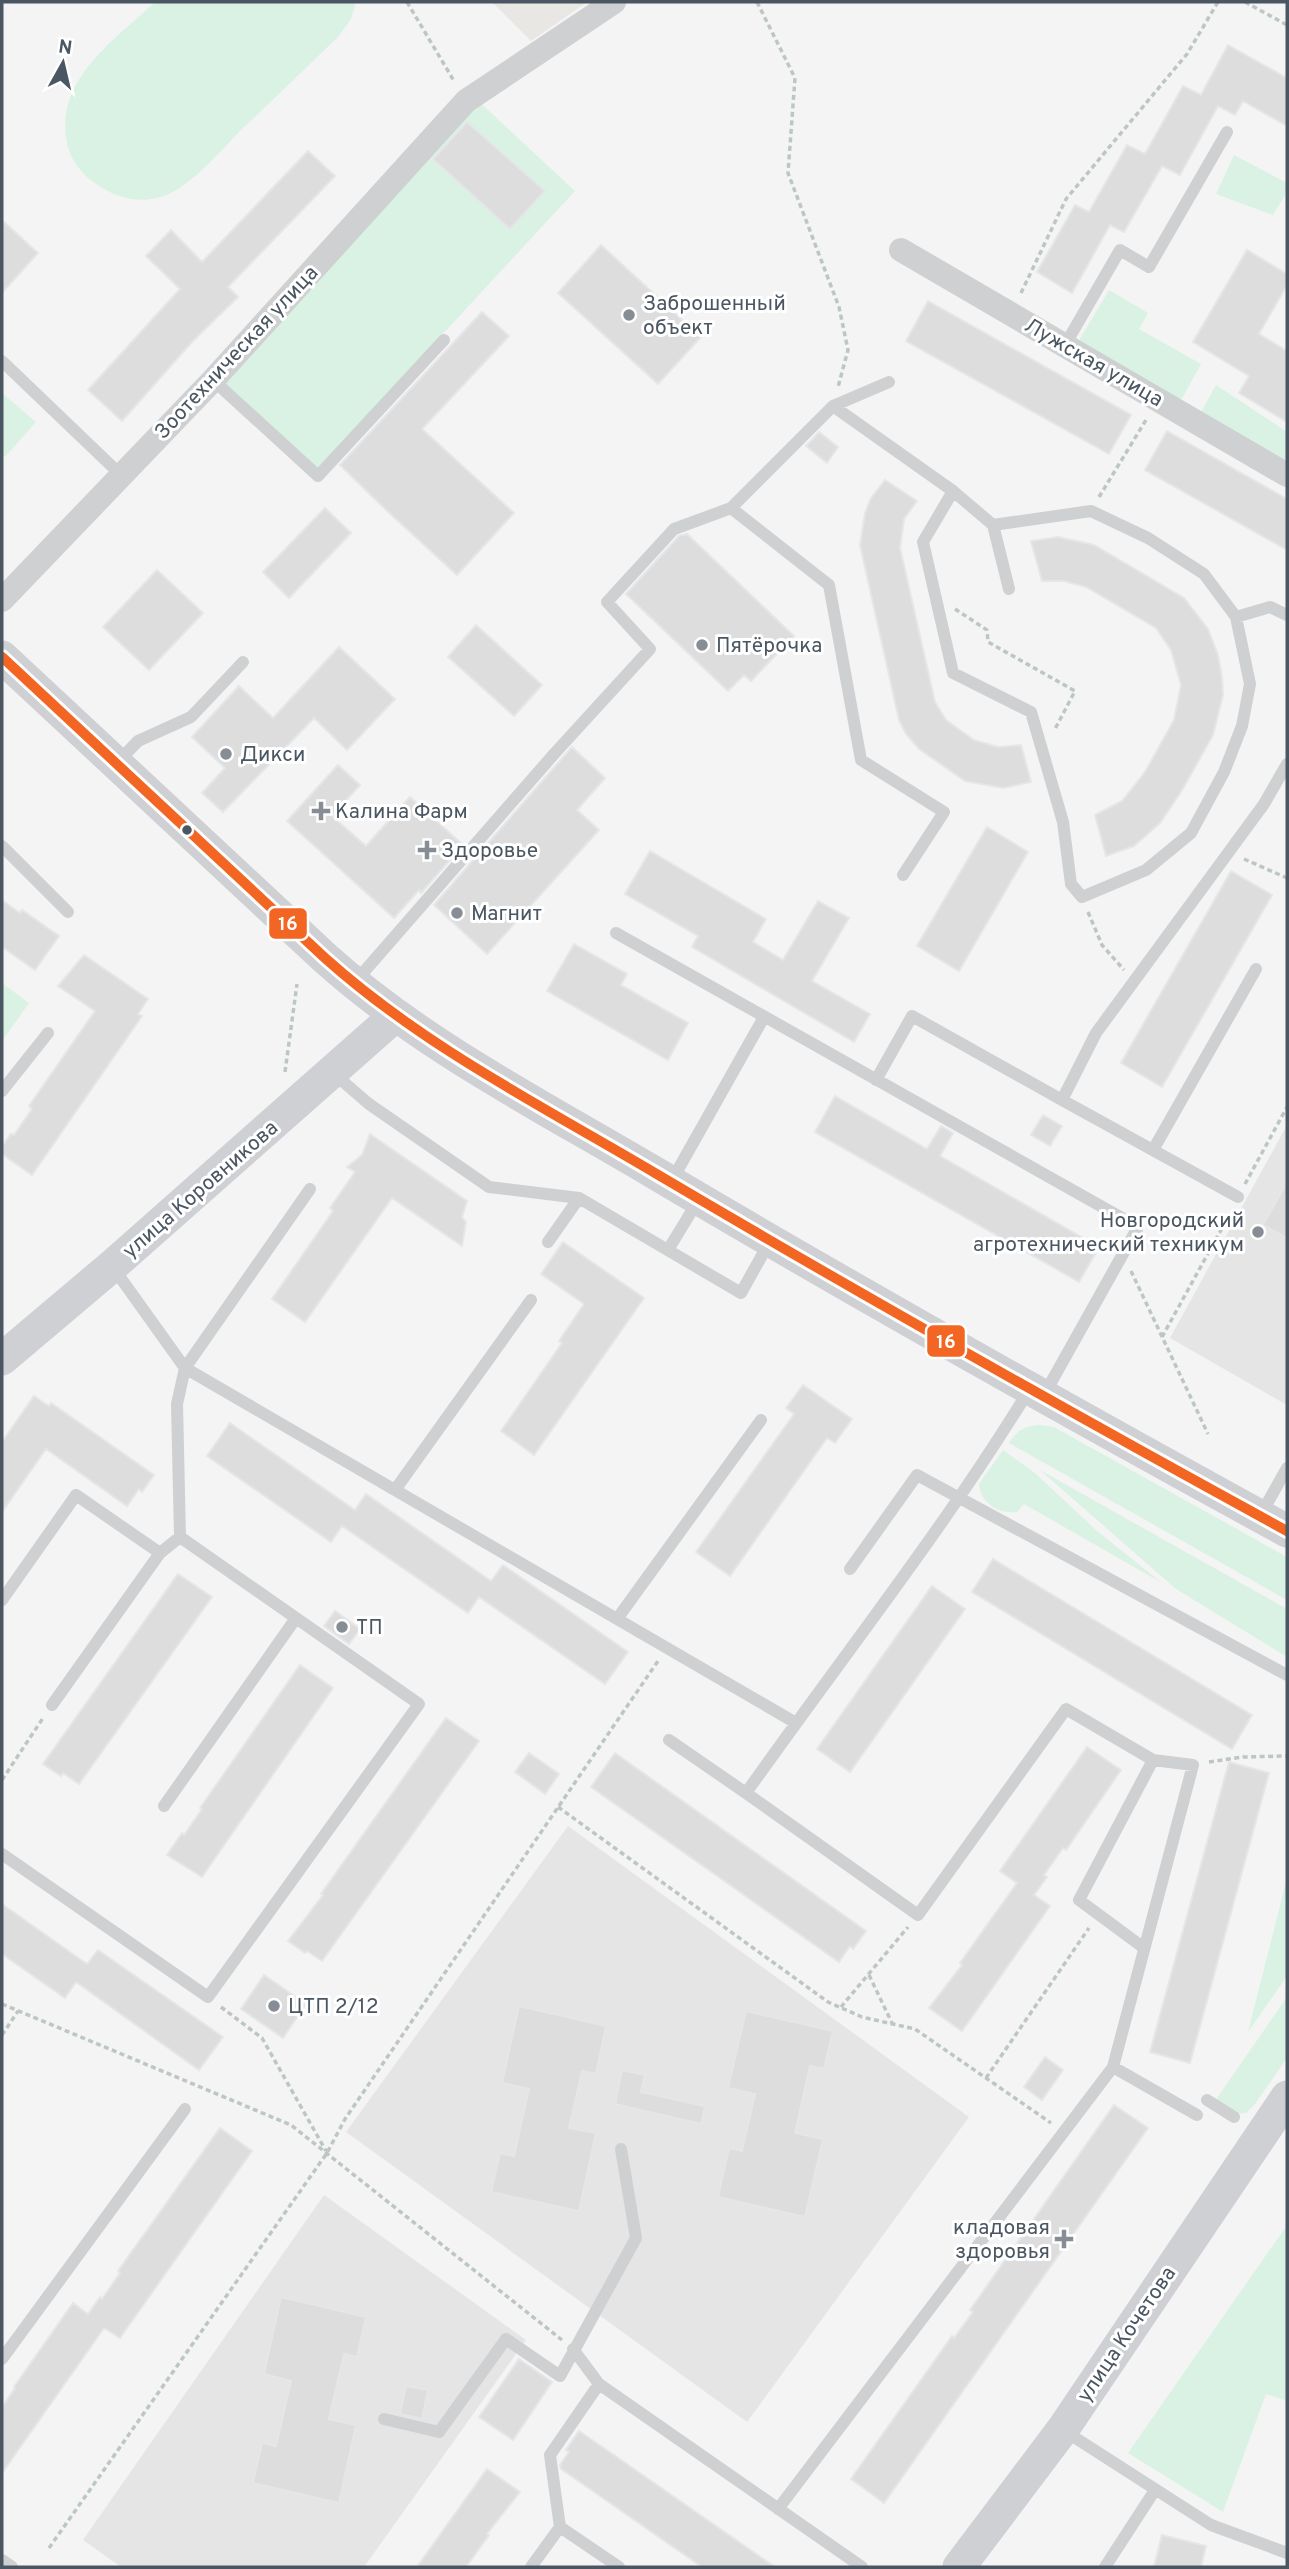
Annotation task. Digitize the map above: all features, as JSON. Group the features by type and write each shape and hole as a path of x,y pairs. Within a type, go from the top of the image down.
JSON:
{"street":[{"name":"Зоотехническая улица","path":"2,600 213,380 466,101 614,2"},
{"name":"Лужская улица","path":"901,250 1287,475"},
{"path":"2,657 354,984 414,1030 770,1240 1274,1523"},
{"name":"улица Коровникова","path":"2,1359 112,1266 395,1016"},
{"name":"улица Кочетова","path":"959,2567 1063,2430 1287,2097"}],"lane":[{"path":"1065,345 1120,250 1149,267 1227,132"},
{"path":"213,380 318,476 444,340"},
{"path":"2,361 121,475"},
{"path":"354,984 554,754 650,649 607,602 674,529 731,508 833,406 889,382"},
{"path":"833,406 953,491 993,526 1009,589"},
{"path":"953,491 923,542 953,673 1031,712 1063,822 1071,884 1082,897 1146,870 1191,833 1224,772 1242,726 1250,684 1236,617 1204,574 1148,538 1091,511 993,526"},
{"path":"731,508 829,585 861,760 944,812 903,874"},
{"path":"1236,617 1270,607 1287,615"},
{"path":"116,764 138,741 191,717 243,662"},
{"path":"1062,1100 1096,1033 1264,804 1287,764"},
{"path":"2,846 68,912"},
{"path":"616,933 1138,1227 1037,1392 746,1793"},
{"path":"1153,1150 1256,969"},
{"path":"876,1080 912,1016 1238,1197"},
{"path":"670,1182 764,1017"},
{"path":"2,1091 48,1033"},
{"path":"332,1073 369,1104 489,1187 579,1198 741,1293 770,1240"},
{"path":"180,1537 177,1404 185,1368 310,1189"},
{"path":"548,1242 579,1198"},
{"path":"668,1250 699,1199"},
{"path":"112,1266 185,1368 796,1723"},
{"path":"395,1490 531,1300"},
{"path":"617,1619 761,1420"},
{"path":"1274,1523 1287,1468"},
{"path":"850,1569 917,1475 1158,1608 1287,1675"},
{"path":"2,1600 76,1495 159,1553"},
{"path":"52,1705 159,1553 180,1537"},
{"path":"2,1854 208,1997 419,1704 180,1537"},
{"path":"164,1806 296,1618"},
{"path":"669,1740 918,1915 1066,1709 1153,1760 1193,1765 1112,2067 1065,2133 778,2509"},
{"path":"1144,1948 1079,1900 1153,1760"},
{"path":"1112,2067 1197,2115"},
{"path":"1207,2100 1234,2117"},
{"path":"2,2360 185,2109"},
{"path":"384,2419 439,2432 506,2339 560,2376 636,2238 621,2149"},
{"path":"573,2349 598,2384 862,2567"},
{"path":"531,2567 559,2526 550,2455 598,2384"},
{"path":"1063,2430 1211,2525 1287,2553"},
{"path":"1105,2567 1155,2490"},
{"path":"559,2526 619,2567"},
{"path":"2,2560 12,2567"}],"path":[{"path":"407,2 466,101"},
{"path":"757,2 795,78 788,173 839,307 848,350 833,406"},
{"path":"1012,314 1066,199 1188,54 1218,2"},
{"path":"1245,2 1287,25"},
{"path":"1091,511 1158,400"},
{"path":"936,596 987,631 988,642 1075,691 1042,752"},
{"path":"1228,853 1287,878"},
{"path":"1082,897 1102,945 1133,980"},
{"path":"285,1072 298,984"},
{"path":"1163,1337 1287,1107"},
{"path":"1123,1252 1208,1434"},
{"path":"49,2548 327,2153 345,2119 668,1648"},
{"path":"2,1780 52,1705"},
{"path":"1193,1765 1242,1757 1287,1756"},
{"path":"558,1807 828,2002 862,2017 915,2029 1065,2133"},
{"path":"986,2078 1098,1914"},
{"path":"840,2008 918,1915"},
{"path":"868,1974 892,2023"},
{"path":"208,1997 262,2038 327,2153"},
{"path":"2,2004 290,2125 573,2349"},
{"path":"2,2035 18,2011"}],"shaded area":[{"path":"492,2 587,2 531,41"},
{"name":"Новгородский агротехнический техникум","path":"1287,1125 1287,1405 1170,1338"},
{"path":"568,1826 969,2117 747,2422 346,2132"},
{"path":"324,2195 526,2340 364,2567 121,2567 83,2540"}],"green space":[{"path":"155,2 356,2 351,19 339,36 192,179 168,194 138,200 104,189 80,169 73,160 67,143 66,115 80,78 93,61"},
{"path":"476,99 575,191 318,469 218,378"},
{"path":"1234,155 1287,183 1287,192 1273,215 1216,194"},
{"path":"1109,290 1148,313 1139,329 1201,364 1180,402 1078,342"},
{"path":"1216,385 1287,432 1287,465 1200,414"},
{"path":"2,393 36,422 5,457 2,454"},
{"path":"2,983 29,1003 2,1041"},
{"path":"1040,1425 1054,1427 1287,1557 1287,1600 1009,1443 1022,1430"},
{"path":"1003,1450 1035,1473 1096,1530 1162,1583 1024,1504 1017,1512 1010,1512 987,1502 979,1484"},
{"path":"1040,1470 1287,1609 1287,1657 1176,1589"},
{"path":"1287,1878 1287,1976 1248,2032"},
{"path":"1287,1997 1287,2058 1255,2104 1246,2113 1236,2114 1219,2104 1217,2098"},
{"path":"1287,2225 1287,2401 1266,2394 1223,2512 1128,2453"}],"building":[{"path":"1228,45 1287,78 1287,126 1243,101 1235,115 1218,106 1180,175 1162,166 1124,232 1110,225 1072,293 1037,272 1075,205 1089,212 1127,145 1145,154 1183,86 1201,95"},
{"path":"467,122 545,191 510,229 433,159"},
{"path":"308,151 335,176 228,287 238,297 192,342 122,421 88,390 180,289 146,256 171,230 202,262"},
{"path":"2,220 38,253 2,293"},
{"name":"Заброшенный объект","path":"601,245 701,337 658,384 558,293"},
{"path":"1247,250 1287,274 1287,285 1259,334 1287,351 1287,422 1239,393 1249,376 1193,342"},
{"path":"928,301 1131,415 1109,454 906,341"},
{"path":"482,312 509,336 422,429 514,513 457,575 340,465"},
{"path":"1167,431 1287,499 1287,550 1145,470"},
{"path":"819,432 838,447 827,463 806,446"},
{"path":"885,480 917,501 904,519 900,548 935,702 946,720 974,740 998,747 1021,745 1031,782 1003,788 965,781 919,749 906,734 899,720 860,545 865,513 871,498"},
{"path":"325,508 351,533 289,598 263,572"},
{"path":"687,534 794,636 751,681 744,675 728,691 626,594 679,536"},
{"path":"1058,537 1094,545 1184,598 1208,629 1218,655 1222,677 1223,695 1213,735 1181,792 1160,823 1134,846 1106,856 1095,815 1122,801 1145,772 1174,720 1181,685 1171,650 1156,628 1086,587 1064,581 1042,581 1031,541"},
{"path":"157,570 203,613 149,670 103,627"},
{"path":"476,625 542,685 514,716 448,657"},
{"path":"339,647 395,699 347,750 314,718 223,812 202,793 225,768 192,737 239,686 273,718"},
{"path":"572,747 605,778 577,810 599,830 487,954 434,905"},
{"path":"338,765 360,785 332,816 366,846 410,797 463,845 421,893 419,890 394,918 287,821"},
{"path":"987,827 1028,852 959,971 917,946"},
{"path":"650,851 766,919 753,942 783,960 818,901 849,918 812,981 870,1014 854,1042 692,947 698,936 625,894"},
{"path":"1231,871 1272,895 1162,1087 1121,1063"},
{"path":"2,900 20,913 22,910 59,936 35,970 2,947"},
{"path":"574,944 627,974 621,985 688,1023 668,1060 547,991"},
{"path":"84,955 148,999 138,1014 142,1016 32,1175 2,1154 2,1146 11,1134 14,1135 32,1109 29,1106 95,1011 58,986"},
{"path":"835,1096 927,1149 941,1126 953,1133 940,1156 1099,1247 1079,1282 815,1132"},
{"path":"1043,1115 1062,1126 1050,1146 1031,1135"},
{"path":"370,1134 467,1201 462,1217 466,1222 462,1246 392,1198 305,1322 272,1299 333,1211 330,1208 355,1172 347,1167 362,1155"},
{"path":"1287,1182 1287,1238 1263,1225"},
{"path":"563,1242 644,1298 534,1455 501,1431 562,1343 559,1341 584,1304 541,1274"},
{"path":"803,1385 852,1419 835,1443 827,1438 730,1576 696,1552 794,1414 786,1408"},
{"path":"34,1396 49,1406 51,1403 154,1475 142,1492 139,1489 127,1506 46,1449 2,1512 2,1442"},
{"path":"230,1423 355,1510 366,1494 491,1581 503,1565 628,1652 605,1684 479,1597 468,1613 342,1526 331,1542 207,1456"},
{"path":"993,1559 1252,1715 1232,1749 972,1592"},
{"path":"178,1574 212,1597 79,1784 63,1773 61,1776 43,1764"},
{"path":"932,1586 965,1609 850,1772 817,1749"},
{"name":"ТП","path":"335,1611 360,1629 349,1644 324,1626"},
{"path":"300,1665 333,1688 202,1877 167,1855 182,1833 184,1835"},
{"path":"446,1718 479,1741 322,1961 307,1951 305,1953 288,1941"},
{"path":"1087,1747 1121,1770 1066,1850 1063,1848 1044,1875 1047,1877 1034,1895 1050,1906 962,2031 929,2008 962,1965 960,1963 1017,1883 1000,1871"},
{"path":"529,1753 559,1774 545,1794 515,1772"},
{"path":"615,1753 866,1931 853,1949 850,1946 839,1962 591,1787"},
{"path":"1229,1762 1269,1773 1190,2063 1150,2052"},
{"path":"2,1904 87,1964 98,1950 223,2037 199,2070 76,1982 65,1998 2,1954"},
{"name":"ЦТП 2/12","path":"264,1975 306,2004 283,2038 241,2009"},
{"path":"519,2006 606,2026 596,2074 582,2071 569,2128 596,2133 579,2211 491,2192 500,2153 514,2156 529,2089 502,2083"},
{"path":"746,2011 833,2031 824,2069 810,2066 795,2133 823,2139 805,2217 718,2197 729,2148 742,2151 755,2094 728,2088"},
{"path":"1045,2057 1063,2070 1042,2100 1024,2087"},
{"path":"622,2070 645,2075 641,2092 705,2106 701,2124 615,2104"},
{"path":"1114,2105 1148,2128 884,2503 851,2479 952,2336 954,2338 973,2312 970,2310"},
{"path":"220,2128 252,2151 120,2338 104,2328 2,2473 2,2407 14,2387 73,2303 88,2314 100,2297 102,2299 120,2273 118,2271"},
{"path":"281,2297 366,2317 357,2357 344,2354 329,2419 356,2425 339,2503 253,2483 262,2443 276,2446 291,2381 264,2374"},
{"path":"519,2359 552,2382 513,2440 479,2417"},
{"path":"406,2386 428,2390 422,2419 400,2414"},
{"path":"579,2431 775,2567 702,2567 561,2469 560,2465 569,2452 566,2450"},
{"path":"487,2469 520,2492 487,2534 489,2535 466,2567 417,2567"},
{"path":"1162,2535 1206,2546 1201,2567 1154,2567"}],"transit line":[{"name":"16","path":"2,657 325,958 363,990 443,1047 527,1099 890,1310 1287,1531"}],"place":[{"name":"Заброшенный объект","path":"629,315"},
{"name":"Пятёрочка","path":"702,645"},
{"name":"Дикси","path":"226,754"},
{"name":"Калина Фарм","path":"321,811"},
{"name":"Здоровье","path":"427,850"},
{"name":"Магнит","path":"457,913"},
{"name":"Новгородский агротехнический техникум","path":"1258,1232"},
{"name":"ТП","path":"342,1627"},
{"name":"ЦТП 2/12","path":"274,2006"},
{"name":"кладовая здоровья","path":"1064,2239"}]}
